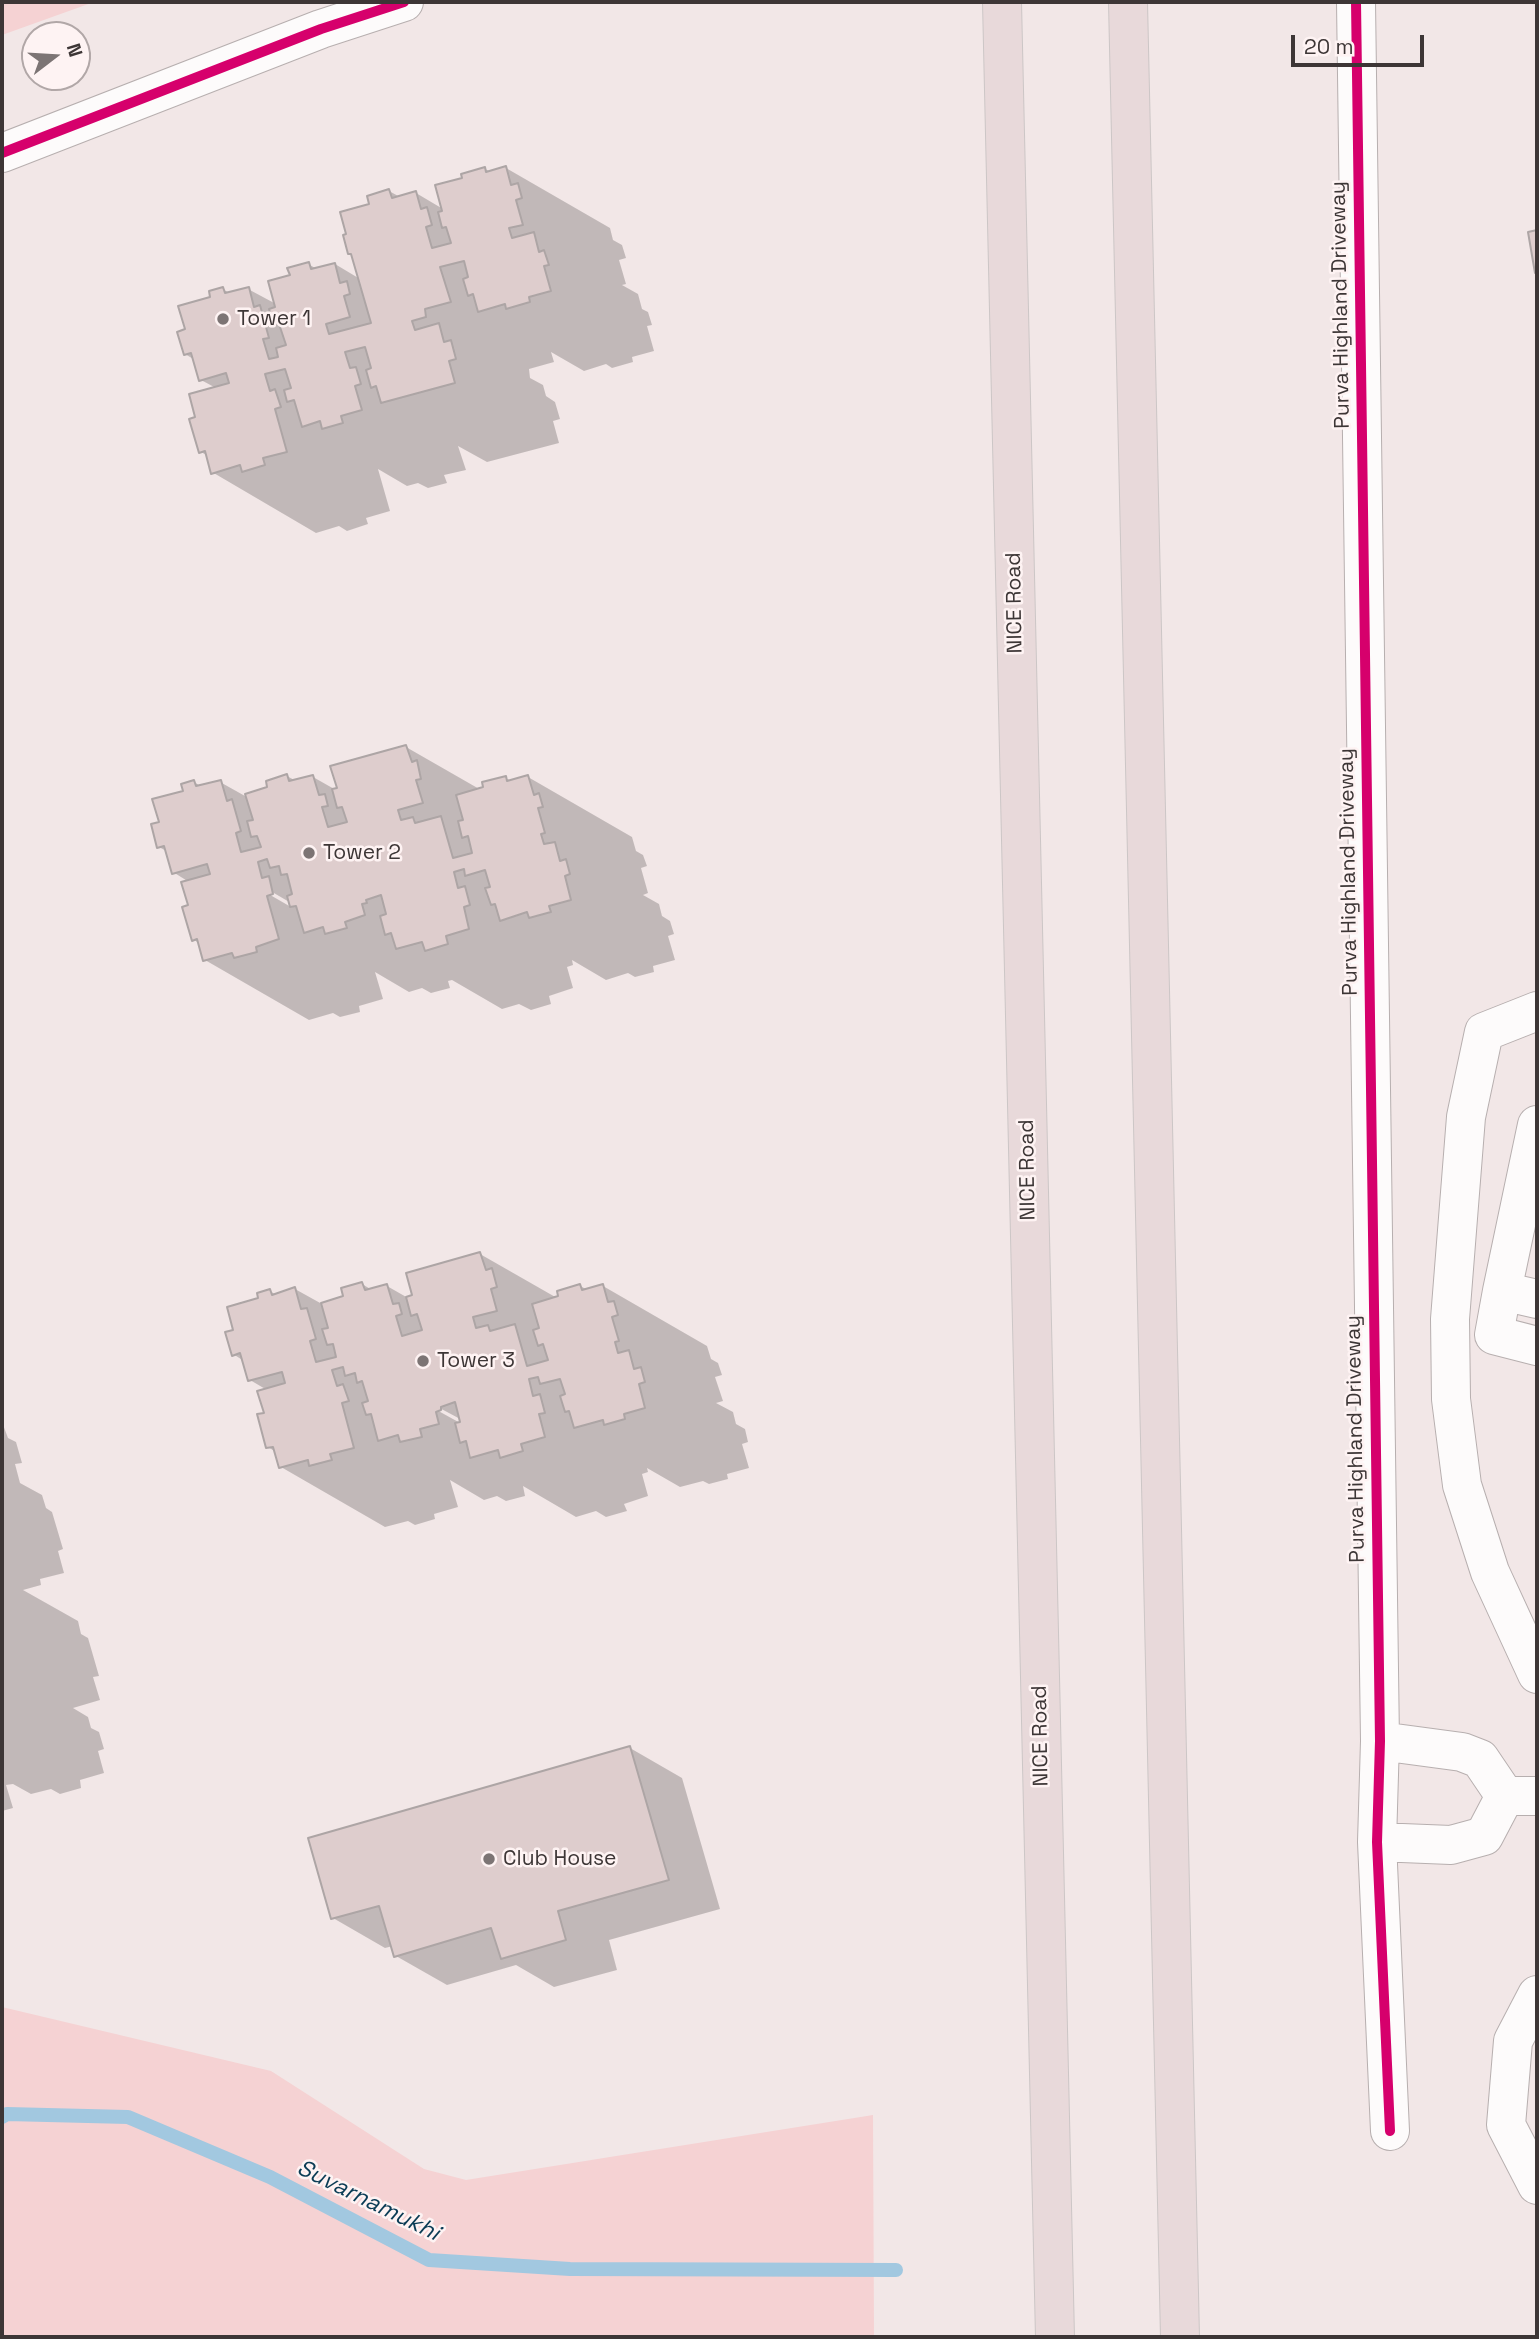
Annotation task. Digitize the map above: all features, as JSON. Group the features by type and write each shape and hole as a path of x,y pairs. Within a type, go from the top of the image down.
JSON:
{"highway":[{"name":"NICE Road","path":"1002,2 1055,2337"},
{"path":"1128,2 1180,2337"}],"street":[{"path":"2,153 321,29 404,2"},
{"name":"Purva Highland Driveway","path":"1356,2 1380,1741 1377,1842 1390,2132"},
{"path":"1537,1011 1484,1032 1466,1117 1450,1320 1451,1399 1462,1485 1490,1572 1537,1674"},
{"path":"1537,1125 1520,1295 1494,1335 1537,1346"},
{"path":"1377,1842 1451,1845 1484,1836 1521,1796 1480,1759 1462,1752 1380,1741"},
{"path":"1537,1995 1513,2041 1506,2125 1537,2185"}],"shaded area":[{"path":"2,2 94,2 41,21 21,21 21,28 2,35"},
{"path":"2,2007 271,2071 424,2169 466,2180 873,2115 874,2337 2,2337"}],"building":[{"name":"Tower 1","path":"506,166 511,185 518,183 522,198 516,200 523,225 509,228 512,238 534,232 539,252 544,250 549,265 544,266 551,291 529,297 530,302 506,309 505,304 478,312 473,294 468,296 463,279 468,277 464,261 440,267 451,302 425,309 426,317 412,321 415,330 439,323 444,342 451,340 456,359 449,361 455,383 381,403 376,386 371,388 366,370 371,368 365,347 345,352 350,368 356,367 361,384 355,386 362,410 341,416 343,423 322,429 320,421 302,427 294,400 287,402 284,390 291,388 285,369 265,374 270,391 275,389 281,407 275,409 287,452 263,458 265,465 242,472 240,465 211,474 205,451 199,453 189,419 195,417 189,394 229,383 226,373 199,381 191,353 184,355 177,332 185,329 178,306 210,297 209,291 223,287 225,293 249,287 254,307 260,305 269,338 263,339 269,359 278,357 276,348 286,345 279,324 273,325 269,309 275,307 268,281 290,275 287,268 309,262 311,269 335,263 340,283 347,281 350,294 344,296 350,317 326,324 329,334 371,323 351,254 348,254 340,212 369,204 367,196 389,189 392,198 416,191 421,209 427,207 432,225 426,227 432,248 451,243 446,227 442,228 438,212 442,211 435,185 462,178 461,174 485,167 486,172"},
{"path":"1537,230 1537,273 1535,273 1528,232"},
{"name":"Tower 2","path":"406,745 412,762 417,760 421,779 416,780 423,803 398,810 401,820 413,817 415,823 441,816 453,858 472,853 468,836 462,838 458,821 463,820 456,795 483,787 482,782 506,776 507,781 528,775 534,795 539,793 543,807 538,808 545,833 541,834 544,844 555,842 560,861 566,859 570,874 565,876 571,900 549,906 551,912 529,918 527,912 500,921 495,904 491,905 485,888 490,887 485,870 465,876 464,869 454,872 458,888 465,886 470,905 464,907 469,929 446,936 448,944 425,951 422,942 396,949 391,933 385,935 380,916 386,914 381,895 366,900 367,903 362,904 365,915 345,922 347,928 325,934 323,927 304,933 296,906 290,907 287,896 292,894 287,874 281,875 279,866 270,868 267,859 258,862 262,878 269,876 273,894 267,896 279,939 256,947 257,952 234,958 232,953 203,961 197,939 192,941 182,907 188,905 181,882 210,874 207,864 172,874 164,846 157,848 151,824 159,822 152,799 183,791 181,784 194,780 196,786 221,780 227,801 232,799 241,831 236,833 241,852 261,847 257,836 251,837 247,821 253,820 245,794 267,787 266,781 287,774 289,781 313,775 319,795 325,794 328,806 322,807 328,827 347,822 342,807 337,808 332,789 337,788 330,766"},
{"name":"Tower 3","path":"480,1252 486,1270 492,1268 497,1287 491,1289 497,1311 473,1317 476,1328 488,1325 490,1331 515,1324 527,1366 548,1360 543,1344 538,1346 533,1330 539,1328 532,1304 558,1296 557,1291 580,1284 582,1290 603,1284 608,1302 614,1301 618,1315 612,1317 619,1341 615,1342 618,1353 629,1350 634,1369 641,1367 645,1382 639,1384 645,1408 624,1414 625,1419 604,1425 603,1420 574,1428 569,1411 565,1412 560,1396 565,1394 560,1379 540,1384 538,1377 529,1379 533,1396 540,1394 545,1413 539,1414 545,1437 521,1444 523,1451 500,1458 498,1450 470,1458 466,1441 460,1443 455,1423 460,1422 455,1402 436,1412 439,1424 420,1429 422,1437 400,1442 398,1435 378,1441 371,1414 366,1415 362,1403 368,1401 362,1381 357,1383 355,1373 345,1376 343,1367 332,1370 337,1386 343,1384 349,1401 342,1403 354,1448 330,1454 332,1460 309,1466 308,1460 279,1468 273,1447 266,1448 257,1414 264,1413 257,1391 285,1383 282,1372 248,1381 240,1353 232,1356 225,1332 233,1330 227,1307 258,1298 257,1293 270,1289 272,1295 295,1287 301,1309 307,1308 316,1339 310,1341 316,1362 336,1357 333,1344 327,1345 322,1329 328,1328 321,1303 343,1296 341,1288 362,1282 365,1290 387,1284 393,1304 399,1303 402,1314 396,1316 402,1336 422,1330 417,1314 411,1316 406,1297 412,1295 406,1273"},
{"name":"Club House","path":"630,1746 669,1880 558,1911 566,1940 501,1959 491,1928 394,1957 379,1906 331,1919 308,1838"}],"waterway":[{"name":"Suvarnamukhi","path":"2,2117 7,2114 128,2117 270,2177 429,2260 570,2269 896,2270"}],"cycle path":[{"path":"2,153 321,29 404,2"},
{"path":"1356,2 1380,1741 1377,1842 1390,2131"}],"place":[{"name":"Tower 1","path":"223,319"},
{"name":"Tower 2","path":"309,853"},
{"name":"Tower 3","path":"423,1361"},
{"name":"Club House","path":"489,1859"}]}
